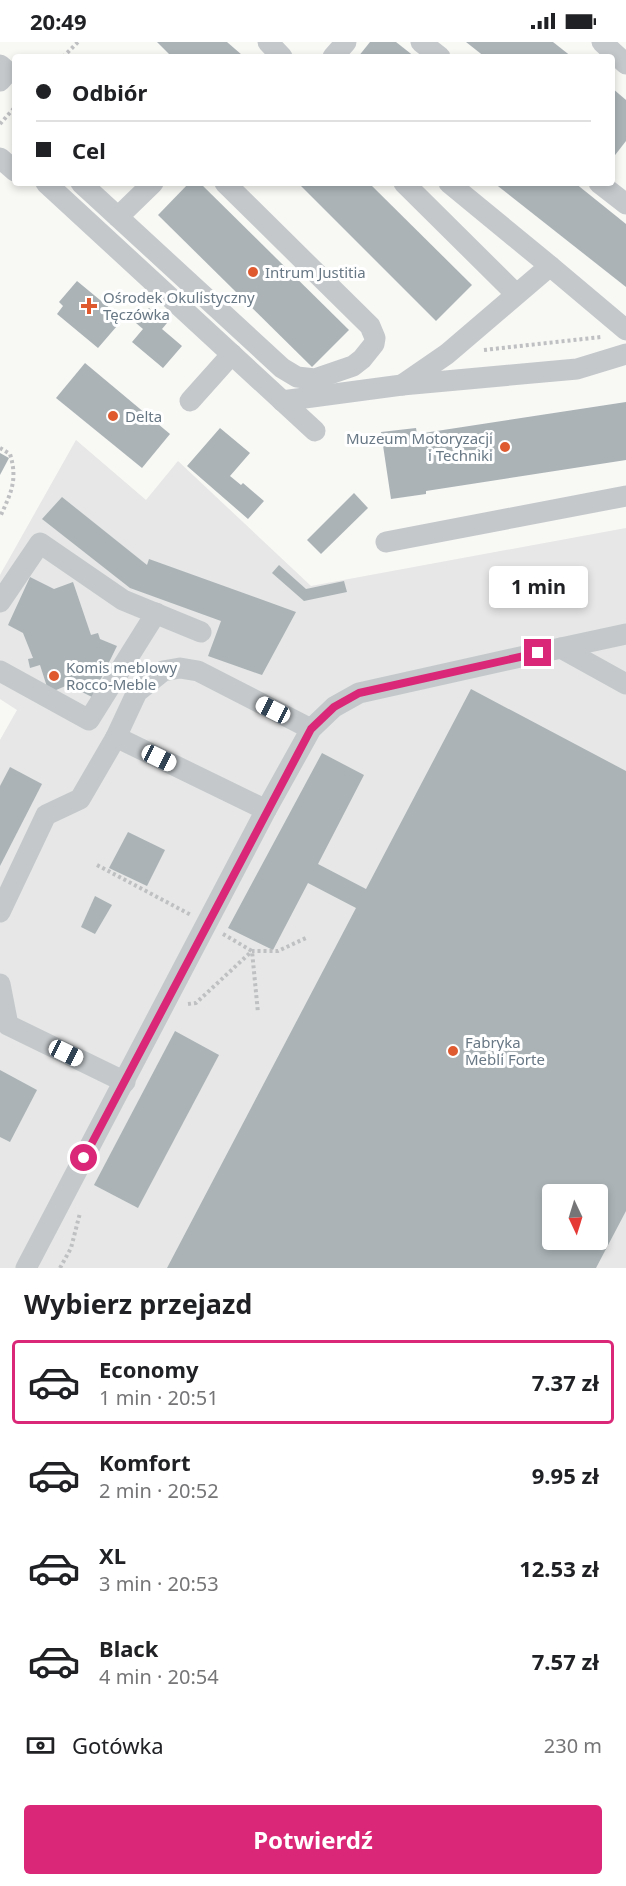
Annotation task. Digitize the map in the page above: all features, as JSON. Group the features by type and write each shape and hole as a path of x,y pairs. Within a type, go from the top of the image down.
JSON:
{"lane":[{"path":"268,42 279,54"},
{"path":"336,54 346,42"},
{"path":"420,42 436,54"},
{"path":"602,42 626,64"},
{"path":"0,65 8,72 0,81"},
{"path":"49,186 315,431"},
{"path":"84,186 282,368 297,378 315,379 358,363 374,344 375,338 370,326 228,186"},
{"path":"118,217 150,186"},
{"path":"407,186 516,294"},
{"path":"603,186 626,204"},
{"path":"437,216 455,188 626,330"},
{"path":"402,386 447,354 550,266"},
{"path":"190,401 232,354"},
{"path":"282,401 402,386 577,369 626,354"},
{"path":"386,542 626,496"},
{"path":"0,602 40,543 123,600 201,632"},
{"path":"0,671 89,720 156,613"},
{"path":"26,1268 266,810 311,729 334,707 359,693 626,634"},
{"path":"561,648 626,684"},
{"path":"0,912 46,815 80,799 116,737 137,692 163,671 180,668 198,671 311,729"},
{"path":"116,737 266,810"},
{"path":"0,984 8,1025 125,1082"}],"path":[{"path":"66,54 78,42"},
{"path":"0,124 12,110"},
{"path":"480,350 604,337"},
{"path":"0,448 10,454 14,476 12,492 0,517"},
{"path":"182,1011 189,1004 196,1003 252,951 278,951 308,937"},
{"path":"60,1268 70,1248 82,1206"}],"shaded area":[{"path":"76,440 146,500 178,461 311,586 626,528 626,1268 0,1268 0,740 17,710 0,699 0,575"}],"building":[{"path":"157,42 227,42 241,54 169,54"},
{"path":"370,42 396,42 411,54 360,54"},
{"path":"466,42 553,42 568,54 481,54"},
{"path":"615,91 626,100 626,141 615,155"},
{"name":"Intrum Justitia","path":"186,186 203,186 349,330 312,367 158,215"},
{"path":"301,186 372,186 472,285 436,321"},
{"path":"498,186 579,186 626,224 626,287"},
{"path":"77,281 123,319 98,348 57,314 63,306 59,302"},
{"path":"149,308 167,323 162,329 182,346 163,368 132,342 143,329 136,323"},
{"name":"Delta","path":"85,363 170,434 142,468 56,398"},
{"name":"Muzeum Motoryzacji i Techniki","path":"626,402 626,460 426,491 426,494 391,499 381,432 416,428 417,434"},
{"path":"220,428 250,453 230,476 241,485 243,483 264,501 248,519 187,466"},
{"path":"0,453 9,458 0,475"},
{"path":"354,493 368,508 321,554 307,540"},
{"path":"62,497 147,565 149,559 296,612 262,675 208,656 221,621 130,588 42,519"},
{"path":"279,565 306,589 344,581 347,592 304,601 272,573"},
{"path":"30,577 54,589 73,582 91,635 98,633 100,639 117,646 92,697 68,685 49,693 40,665 30,668 28,659 33,658 23,633 8,625"},
{"name":"Fabryka Mebli Forte","path":"471,689 626,771 626,1211 608,1245 608,1184 542,1184 542,1250 605,1250 596,1268 167,1268 356,908 308,883 273,950 228,928 322,753 364,775 318,864 366,889"},
{"path":"10,767 42,784 0,866 0,786"},
{"path":"128,832 165,850 147,886 109,868"},
{"path":"95,896 112,905 95,934 81,927"},
{"path":"175,1031 219,1055 138,1208 94,1185"},
{"path":"0,1070 37,1090 10,1142 0,1137"}],"place":[{"name":"Intrum Justitia","path":"253,272"},
{"name":"Ośrodek Okulistyczny Tęczówka","path":"89,306"},
{"name":"Delta","path":"113,416"},
{"name":"Muzeum Motoryzacji i Techniki","path":"505,447"},
{"name":"Komis meblowy Rocco-Meble","path":"54,676"},
{"name":"Fabryka Mebli Forte","path":"453,1051"}],"route":[{"path":"84,1158 266,810 311,729 334,707 359,693 538,653"}]}
